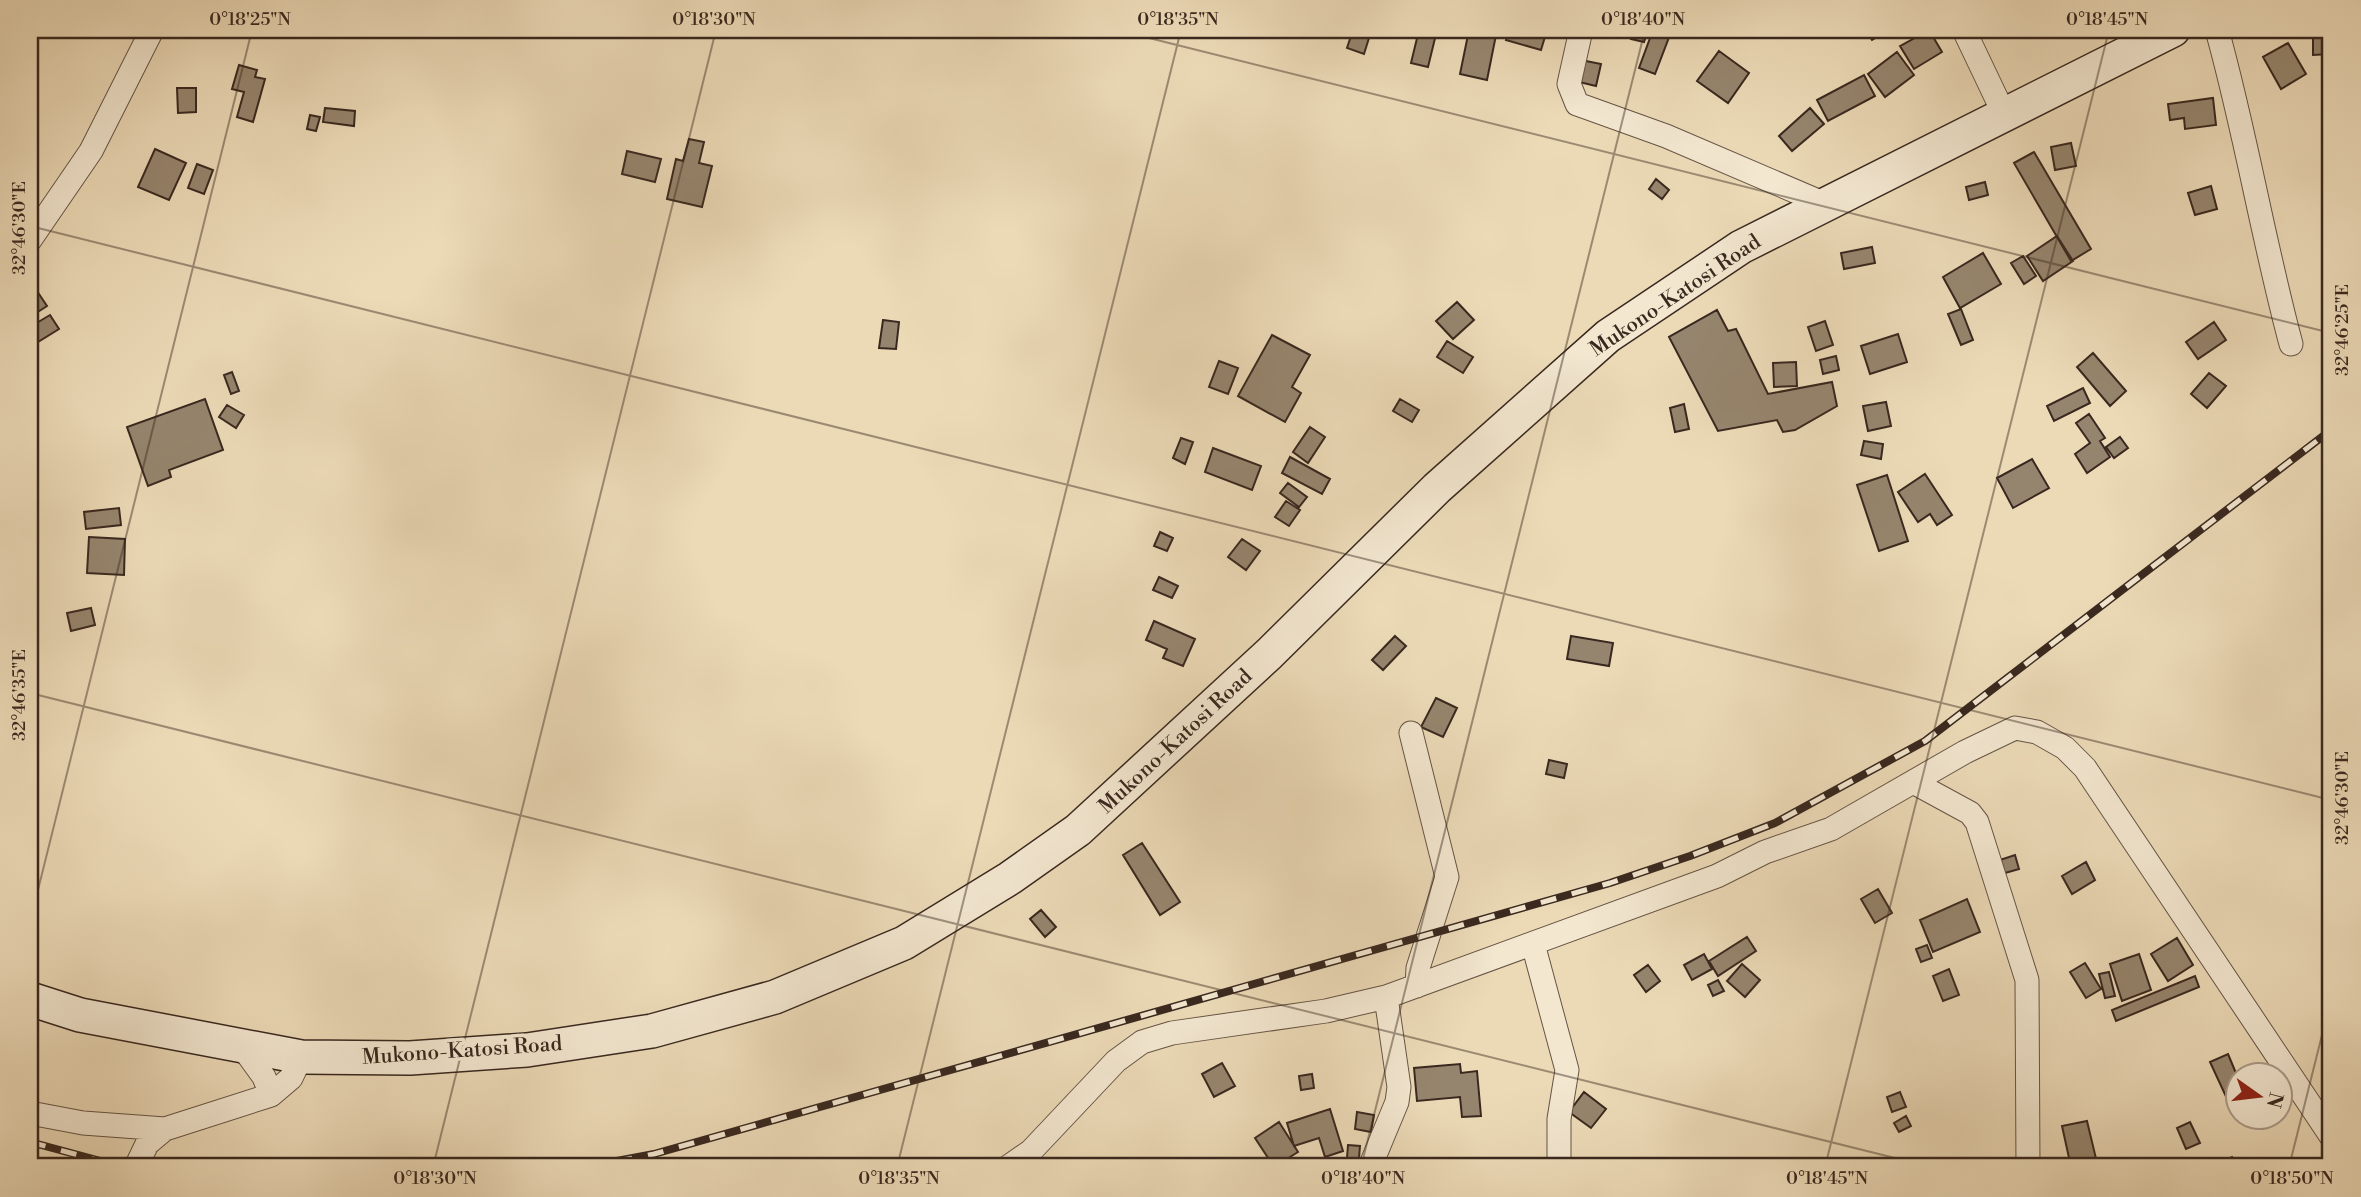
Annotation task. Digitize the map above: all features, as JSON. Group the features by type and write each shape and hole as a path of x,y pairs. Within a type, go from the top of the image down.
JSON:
{"main road":[{"name":"Mukono-Katosi Road","path":"30,999 80,1015 243,1048 301,1057 410,1058 527,1050 652,1031 775,997 904,943 1010,878 1078,830 1269,654 1437,488 1608,336 1741,247 2173,30"}],"street":[{"path":"30,240 91,151 152,30"},
{"path":"1581,30 1569,84 1577,104 1666,136 1825,204"},
{"path":"1964,30 2004,114"},
{"path":"2217,30 2239,108 2267,254 2291,344"},
{"path":"1008,1167 1031,1151 1116,1061 1142,1042 1172,1032 1326,1011 1387,997 1717,876 1765,852 1831,829 1965,751 2015,728 2037,732 2065,748 2085,768 2331,1136"},
{"path":"1411,733 1447,877 1418,968 1417,986"},
{"path":"1913,782 1970,813 1977,822 2027,980 2028,1167"},
{"path":"1533,944 1567,1070 1559,1119 1559,1167"},
{"path":"1370,1167 1397,1102 1399,1087 1387,997"},
{"path":"243,1048 264,1077 271,1095"},
{"path":"30,1113 83,1123 165,1129 271,1095 291,1078 301,1057"},
{"path":"136,1167 147,1144 165,1129"}],"building":[{"path":"1419,30 1437,30 1428,67 1411,63"},
{"path":"1469,30 1497,30 1487,80 1460,74"},
{"path":"1509,30 1547,30 1541,50 1506,40"},
{"path":"1634,30 1648,30 1644,42 1631,39"},
{"path":"1653,30 1671,32 1655,74 1639,68"},
{"path":"1866,30 1889,30 1872,40"},
{"path":"1929,30 1942,52 1914,69 1900,46"},
{"path":"1352,33 1369,38 1364,54 1347,48"},
{"path":"2331,37 2331,54 2313,55 2313,38"},
{"path":"2288,43 2306,74 2281,89 2263,57"},
{"path":"1719,51 1749,73 1728,103 1697,81"},
{"path":"1897,52 1914,75 1885,97 1868,74"},
{"path":"1581,60 1601,64 1596,86 1575,81"},
{"path":"239,65 257,70 255,77 265,79 253,122 237,117 244,92 232,89"},
{"path":"1864,75 1875,96 1828,121 1817,100"},
{"path":"177,88 196,88 196,112 178,113"},
{"path":"2213,98 2216,125 2185,129 2184,118 2170,120 2168,104"},
{"path":"325,108 355,111 354,126 323,122"},
{"path":"1810,108 1824,124 1792,151 1779,136"},
{"path":"310,115 320,117 316,131 307,129"},
{"path":"689,139 704,142 699,163 712,166 702,207 667,199 676,159 683,161"},
{"path":"2071,143 2076,166 2055,170 2051,147"},
{"path":"155,149 186,163 169,200 138,187"},
{"path":"627,151 661,159 655,182 622,174"},
{"path":"2034,152 2091,249 2071,261 2014,163"},
{"path":"197,164 213,170 204,194 188,188"},
{"path":"1656,179 1669,190 1662,199 1649,189"},
{"path":"1985,182 1988,195 1969,200 1966,187"},
{"path":"2211,186 2217,209 2195,215 2188,193"},
{"path":"2324,203 2331,203 2331,243 2326,243"},
{"path":"2057,236 2073,261 2043,281 2027,256"},
{"path":"1872,247 1875,263 1844,269 1841,253"},
{"path":"1983,253 2001,284 1960,308 1943,277"},
{"path":"2023,256 2036,276 2024,284 2011,263"},
{"path":"39,294 47,306 30,317 30,300"},
{"path":"1457,302 1474,320 1453,339 1436,321"},
{"path":"1961,309 1973,340 1961,345 1948,314"},
{"path":"1717,310 1728,331 1736,329 1768,394 1832,382 1837,406 1795,430 1783,432 1777,420 1718,431 1669,337"},
{"path":"50,315 59,329 30,347 30,327"},
{"path":"883,320 899,322 896,349 879,348"},
{"path":"1825,321 1833,345 1816,351 1808,327"},
{"path":"2214,322 2226,340 2198,359 2186,342"},
{"path":"1898,334 1907,362 1870,374 1861,346"},
{"path":"1272,335 1310,355 1292,387 1301,393 1285,422 1238,396"},
{"path":"1447,341 1473,357 1463,373 1437,357"},
{"path":"2093,353 2126,391 2110,406 2077,367"},
{"path":"1836,356 1839,370 1823,374 1820,360"},
{"path":"1219,361 1238,368 1228,394 1209,387"},
{"path":"1796,362 1797,386 1774,387 1773,363"},
{"path":"232,372 239,391 231,394 224,375"},
{"path":"2209,373 2226,386 2207,408 2191,394"},
{"path":"2083,388 2090,403 2054,421 2047,406"},
{"path":"205,399 223,450 169,470 171,477 148,486 127,427"},
{"path":"1400,399 1419,410 1412,422 1393,411"},
{"path":"1886,402 1891,426 1868,431 1863,406"},
{"path":"1684,404 1689,429 1675,432 1670,408"},
{"path":"227,405 244,415 236,428 219,417"},
{"path":"2089,414 2105,438 2100,441 2110,457 2087,473 2075,454 2090,443 2076,423"},
{"path":"1310,427 1325,437 1308,463 1293,452"},
{"path":"2120,437 2128,448 2114,458 2106,447"},
{"path":"1181,438 1193,442 1185,464 1173,458"},
{"path":"1864,441 1883,444 1881,459 1861,455"},
{"path":"1213,448 1261,466 1252,490 1205,472"},
{"path":"1290,457 1330,479 1322,494 1282,473"},
{"path":"2032,459 2049,488 2013,508 1997,478"},
{"path":"1925,474 1952,515 1937,525 1930,514 1918,522 1898,492"},
{"path":"1887,475 1908,541 1879,551 1857,485"},
{"path":"1288,483 1307,497 1299,507 1280,493"},
{"path":"1286,501 1300,510 1289,526 1275,517"},
{"path":"119,508 121,525 86,529 84,512"},
{"path":"1160,532 1173,538 1167,551 1154,546"},
{"path":"89,537 125,539 124,575 87,573"},
{"path":"1242,539 1260,551 1246,570 1228,557"},
{"path":"1159,577 1178,586 1172,598 1153,590"},
{"path":"91,608 95,625 71,631 67,613"},
{"path":"1154,621 1195,639 1183,666 1163,658 1167,649 1146,640"},
{"path":"1395,636 1406,646 1383,670 1372,660"},
{"path":"1571,636 1613,643 1609,666 1567,659"},
{"path":"1436,698 1457,708 1443,737 1421,727"},
{"path":"1549,760 1567,764 1564,778 1546,774"},
{"path":"1142,843 1180,902 1160,915 1123,855"},
{"path":"2015,855 2019,869 1998,875 1994,862"},
{"path":"2086,862 2095,880 2072,894 2062,876"},
{"path":"1878,889 1892,913 1875,923 1861,899"},
{"path":"1967,899 1980,932 1933,952 1920,920"},
{"path":"1041,910 1056,927 1045,937 1030,919"},
{"path":"1747,937 1756,951 1718,976 1709,961"},
{"path":"2177,938 2193,965 2168,981 2151,954"},
{"path":"1927,945 1932,958 1921,962 1916,949"},
{"path":"1704,954 1712,969 1692,980 1684,965"},
{"path":"2139,954 2151,990 2122,1001 2110,964"},
{"path":"2085,963 2101,989 2086,998 2070,972"},
{"path":"1742,964 1760,980 1745,997 1727,981"},
{"path":"1648,965 1660,981 1646,992 1634,975"},
{"path":"1949,969 1959,995 1943,1001 1933,976"},
{"path":"2109,972 2115,996 2105,998 2099,974"},
{"path":"2195,976 2199,987 2116,1021 2112,1010"},
{"path":"1718,980 1724,991 1713,996 1708,985"},
{"path":"2228,1054 2230,1060 2224,1060 2224,1092 2210,1062"},
{"path":"1222,1063 1235,1086 1214,1097 1202,1074"},
{"path":"1460,1064 1461,1073 1477,1071 1481,1116 1462,1117 1460,1097 1417,1101 1414,1068"},
{"path":"1312,1074 1314,1088 1301,1090 1299,1076"},
{"path":"1584,1092 1606,1109 1591,1128 1569,1112"},
{"path":"1900,1092 1906,1107 1892,1112 1887,1097"},
{"path":"1330,1109 1343,1151 1325,1157 1319,1138 1294,1146 1287,1123"},
{"path":"1357,1112 1374,1115 1371,1132 1355,1129"},
{"path":"1906,1116 1911,1126 1899,1132 1894,1123"},
{"path":"2087,1121 2098,1167 2071,1167 2062,1126"},
{"path":"1279,1122 1298,1152 1274,1167 1255,1138"},
{"path":"2190,1122 2200,1143 2186,1149 2177,1128"},
{"path":"1348,1145 1360,1146 1359,1158 1347,1158"},
{"path":"2232,1157 2236,1167 2211,1167 2211,1166"}],"railway":[{"path":"585,1167 654,1154 1610,883 1775,823 1925,741 2331,430"},
{"path":"30,1142 123,1167"}]}
